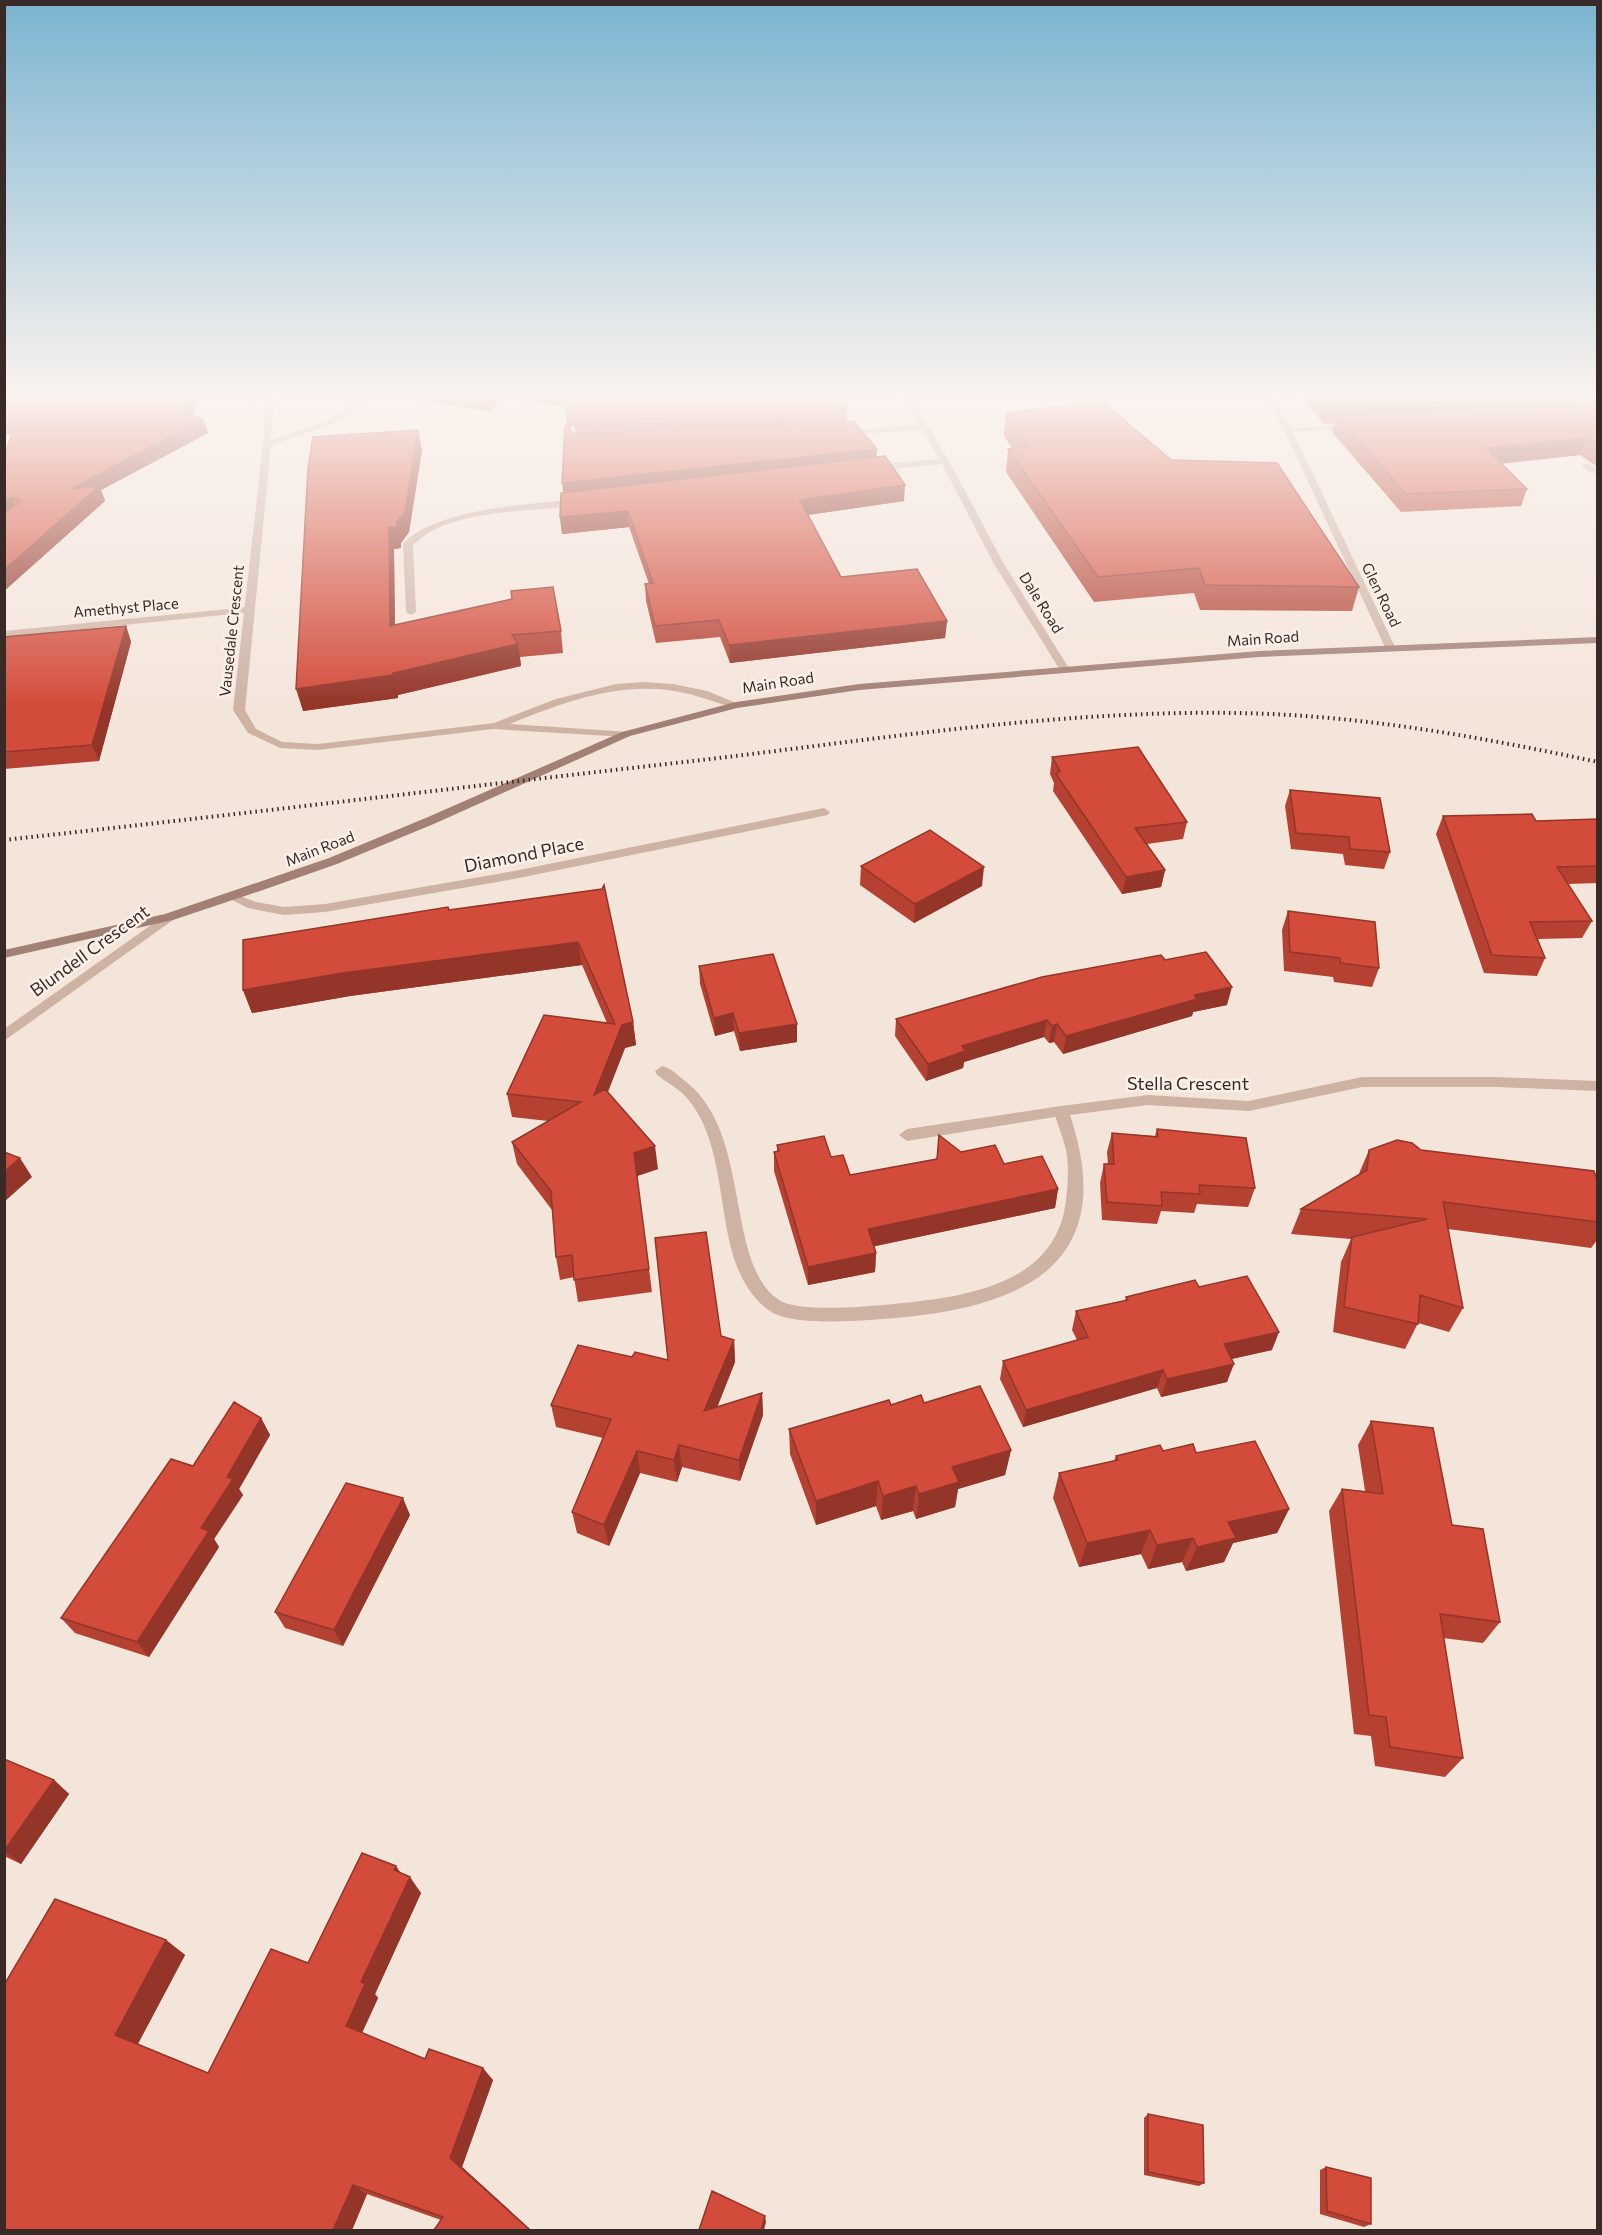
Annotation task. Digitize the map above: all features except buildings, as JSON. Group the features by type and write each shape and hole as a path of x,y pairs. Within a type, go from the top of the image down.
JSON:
{"main road":[{"name":"Main Road","path":"4,954 168,917 230,896 355,852 626,734 736,705 859,687 1259,654 1598,640"}],"street":[{"name":"Vausedale Crescent","path":"261,497 239,710 252,731 280,745 318,747 493,726 626,734"},
{"name":"Dale Road","path":"964,497 999,564 1065,670"},
{"name":"Glen Road","path":"1319,497 1390,647"},
{"path":"411,612 408,544 412,537 421,530 465,518 586,501"},
{"name":"Amethyst Place","path":"4,634 249,610"},
{"name":"Vausedale Crescent","path":"493,726 569,699 624,686 649,684 691,688 736,705"},
{"name":"Diamond Place","path":"230,896 253,905 284,911 325,908 525,873 824,812"},
{"name":"Blundell Crescent","path":"4,1036 168,917"},
{"path":"662,1071 675,1078 703,1108 722,1152 742,1260 751,1283 761,1298 776,1307 801,1312 900,1310 992,1293 1022,1281 1062,1244 1071,1222 1074,1155 1061,1111"},
{"name":"Stella Crescent","path":"907,1135 1149,1100 1249,1106 1362,1083 1497,1082 1598,1086"}],"railway":[{"path":"4,840 909,734 1126,715 1271,714 1354,720 1476,738 1598,762"}]}
